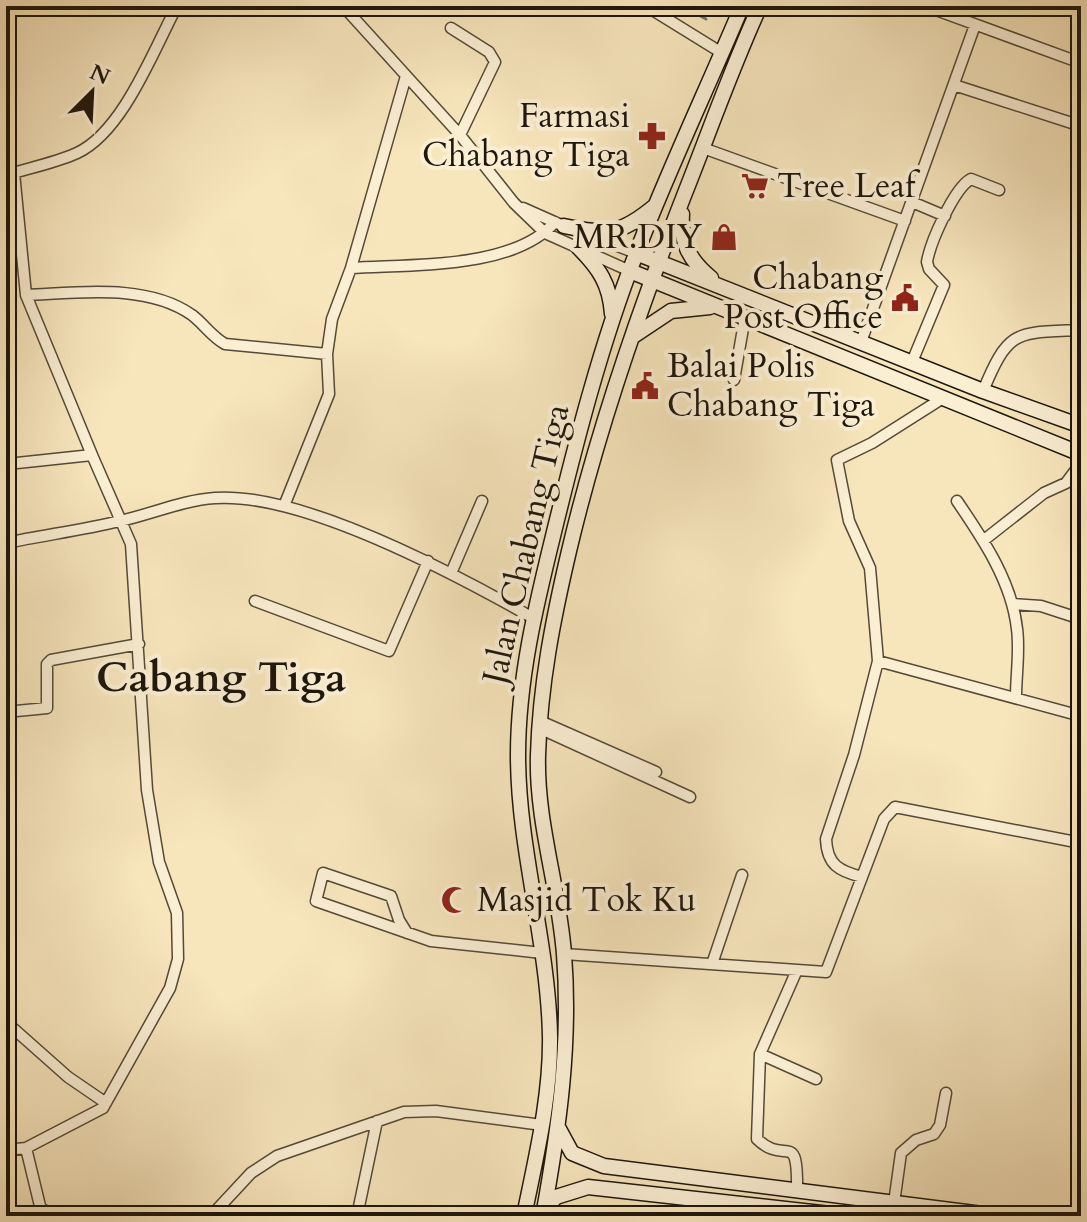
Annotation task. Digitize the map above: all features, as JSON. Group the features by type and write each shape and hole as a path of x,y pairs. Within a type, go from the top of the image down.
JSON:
{"main road":[{"name":"Jalan Chabang Tiga","path":"524,1216 542,1125 550,1035 542,953 522,822 518,755 523,681 533,618 574,451 613,318 636,253 741,8"},
{"name":"Jalan Chabang Tiga","path":"544,1213 559,1129 568,1037 564,954 542,819 539,724 551,629 586,480 630,338 758,10"},
{"path":"683,197 680,233 686,249 694,262 718,285"},
{"path":"559,224 606,233 621,230 657,205"},
{"path":"578,247 604,277 611,291 613,318"},
{"path":"636,253 983,391 1081,426"},
{"path":"630,271 1081,454"},
{"path":"630,338 671,311 688,307 727,309"},
{"path":"559,1129 572,1153 591,1162 696,1179 998,1216"},
{"path":"694,1197 696,1179"},
{"path":"544,1213 556,1197 588,1187 694,1197 789,1213 848,1216"}],"street":[{"path":"6,1150 26,1148 90,1117 106,1103 170,988 178,959 177,913 159,862 147,790 133,555 26,295 10,174 76,153 100,137 122,110 177,6"},
{"path":"343,6 460,135 514,203 545,233 630,271"},
{"path":"646,6 724,49"},
{"path":"925,6 1081,63"},
{"path":"861,342 975,25"},
{"path":"451,28 489,52 495,62 460,135"},
{"path":"284,506 329,394 327,354 335,308 351,268 406,76"},
{"path":"954,85 1081,126"},
{"path":"703,148 905,221"},
{"path":"912,362 944,285 929,269 927,262 945,216 963,184 971,179 999,190"},
{"path":"912,202 945,216"},
{"path":"514,203 636,253"},
{"path":"351,268 489,256 519,248 559,224"},
{"path":"26,295 108,292 149,298 192,316 214,338 225,344 327,354"},
{"path":"734,380 745,317"},
{"path":"983,391 998,355 1019,335 1081,330"},
{"path":"862,877 842,872 831,863 826,839 854,755 878,661 870,568 849,521 837,460 872,443 943,398"},
{"path":"6,460 17,463 92,455"},
{"path":"984,540 1044,493 1066,483 1081,463"},
{"path":"6,543 121,521 215,498 240,498 284,506 428,561 452,571 533,618"},
{"path":"452,571 482,501"},
{"path":"957,501 984,540 1013,604 1018,631 1016,697"},
{"path":"255,601 389,651 428,561"},
{"path":"1013,604 1041,606 1081,619"},
{"path":"6,712 47,708 47,664 51,660 139,644"},
{"path":"878,661 1081,716"},
{"path":"539,724 656,772"},
{"path":"539,724 690,797"},
{"path":"564,954 826,972 884,819 895,807 1081,843"},
{"path":"407,933 391,896 323,873 314,897 316,901 407,933 431,941 542,953"},
{"path":"712,964 742,875"},
{"path":"797,970 760,1054 757,1139 763,1145 794,1154 797,1159 797,1191"},
{"path":"6,1022 68,1077 106,1103"},
{"path":"760,1054 816,1079"},
{"path":"894,1203 901,1153 916,1140 934,1134 940,1125 946,1093"},
{"path":"211,1216 251,1173 277,1156 377,1121 418,1110 542,1125"},
{"path":"357,1216 377,1121"},
{"path":"26,1148 40,1206 49,1216"}],"waterway":[{"path":"682,6 706,19"}],"place":[{"name":"Farmasi Chabang Tiga","path":"652,136"},
{"name":"Tree Leaf","path":"755,186"},
{"name":"MR.DIY","path":"724,237"},
{"name":"Chabang Post Office","path":"905,298"},
{"name":"Balai Polis Chabang Tiga","path":"645,386"},
{"name":"Masjid Tok Ku","path":"455,900"}],"district":[{"name":"Cabang Tiga","path":"221,677"}]}
